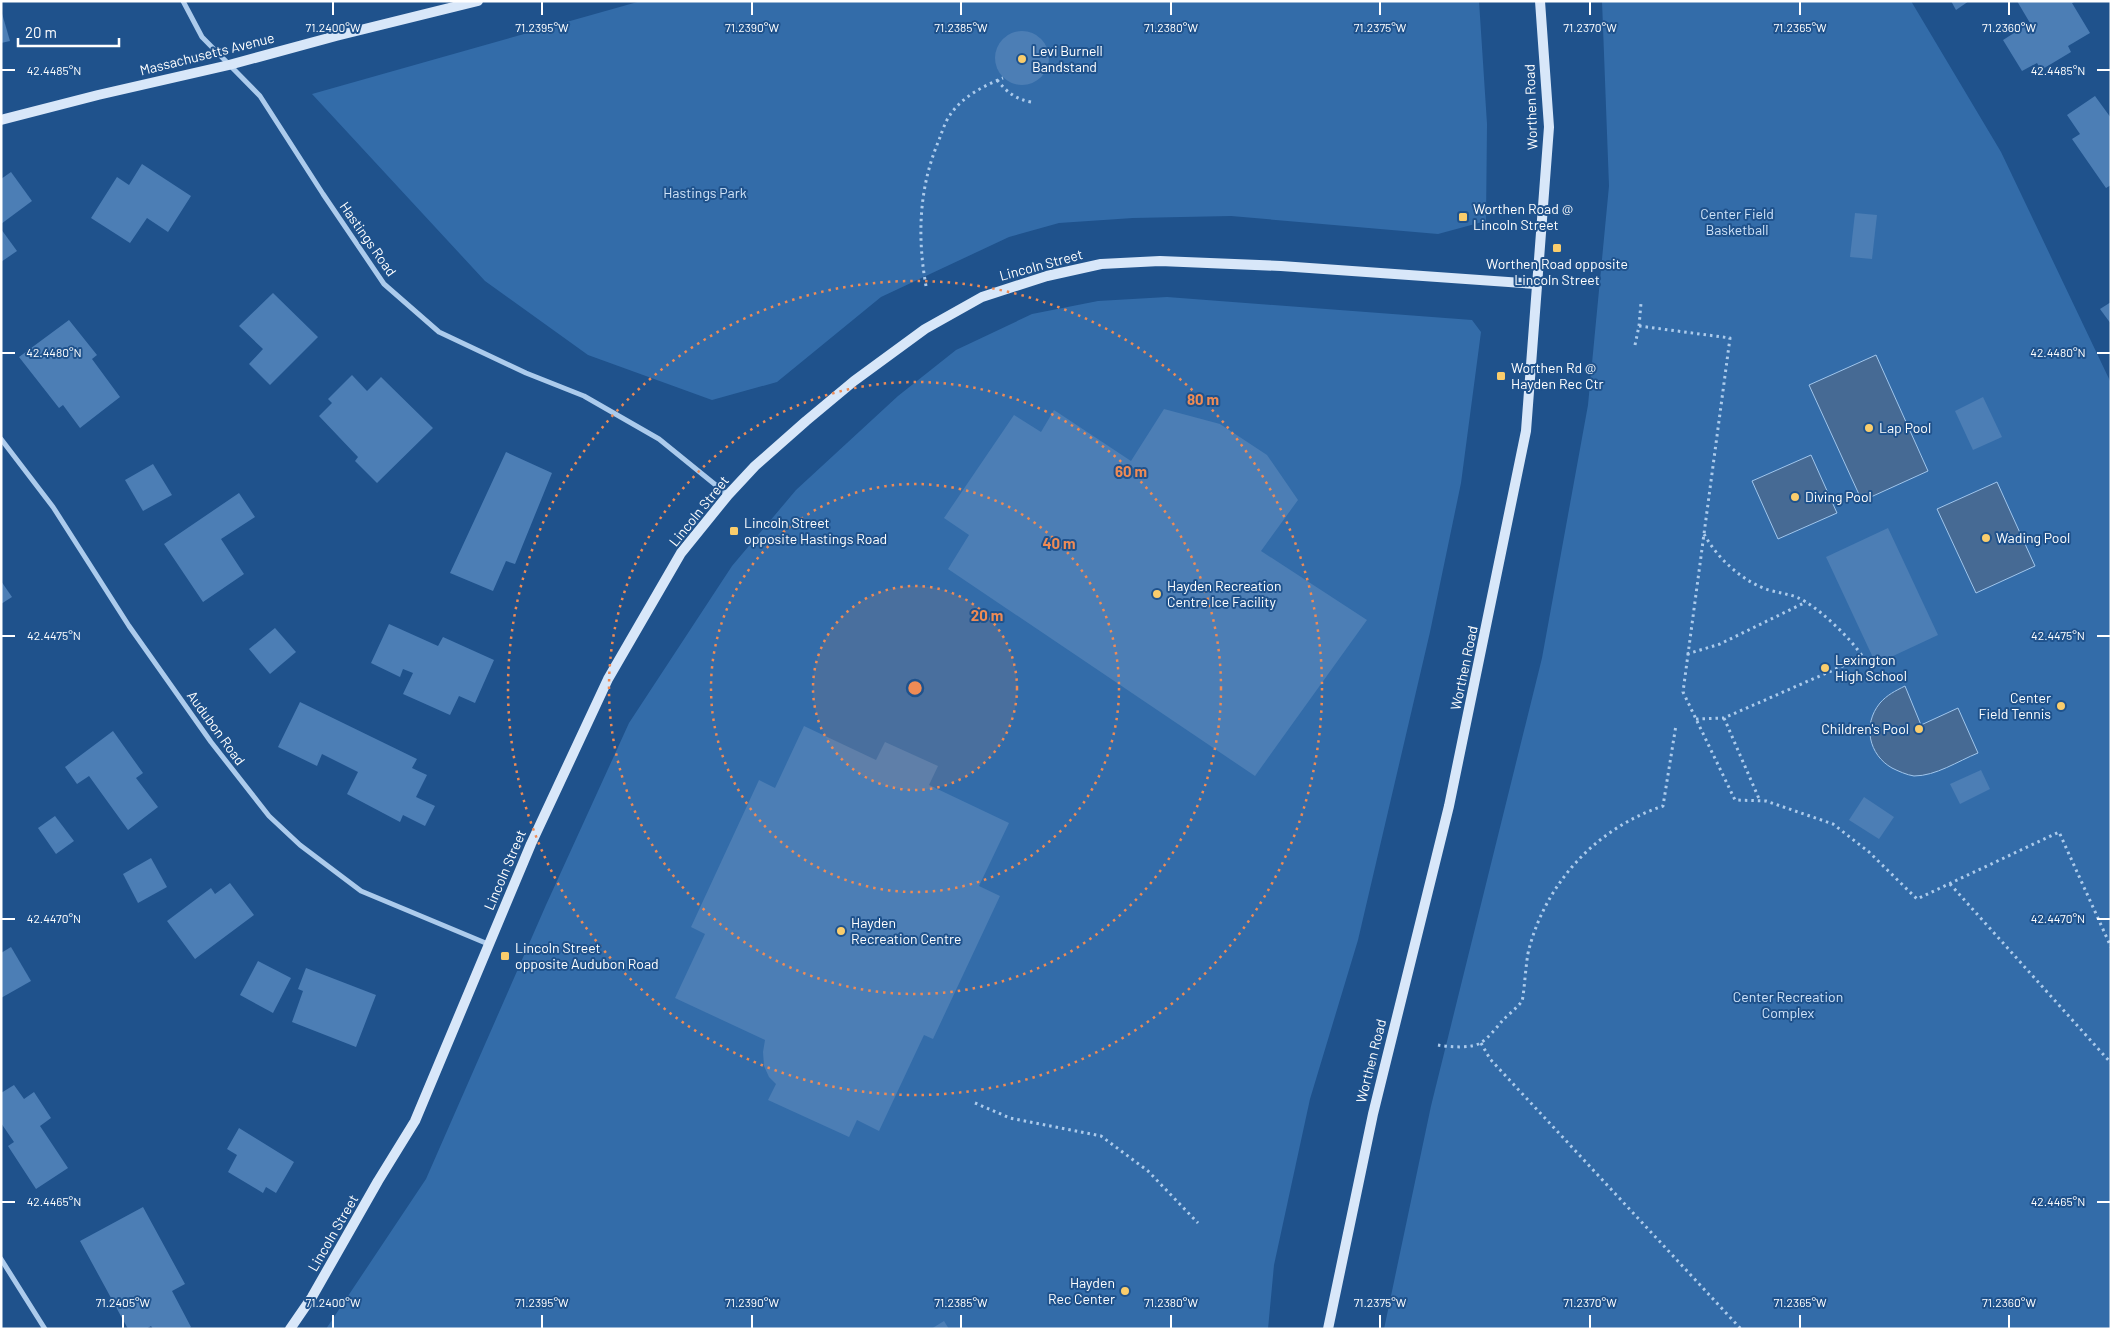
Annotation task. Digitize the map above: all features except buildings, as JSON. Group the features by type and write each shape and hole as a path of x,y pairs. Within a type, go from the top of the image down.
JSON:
{"main road":[{"name":"Massachusetts Avenue","path":"1,120 98,94 229,64 478,1"},
{"name":"Worthen Road","path":"1328,1329 1372,1114 1449,806 1526,431 1548,127 1540,1"},
{"name":"Lincoln Street","path":"290,1329 312,1297 415,1122 531,844 608,679 681,553 728,495 755,466 806,421 854,381 925,329 982,296 1047,276 1101,264 1160,262 1281,266 1536,284"}],"street":[{"name":"Hastings Road","path":"183,1 202,37 260,96 384,284 439,332 526,374 584,396 659,439 728,495"},
{"name":"Audubon Road","path":"1,439 53,507 129,626 206,735 269,816 300,845 361,891 488,944"},
{"path":"1,1259 44,1329"}],"path":[{"path":"926,286 921,256 921,207 930,161 950,115 964,99 1002,78"},
{"path":"998,80 1008,92 1020,100 1031,102"},
{"path":"1635,345 1641,303"},
{"path":"1639,326 1730,338 1683,692 1735,800 1766,801 1833,824 1869,852 1917,899 2058,832 2111,947"},
{"path":"1696,719 1724,718 1863,657 1852,640 1806,602 1789,594 1769,590 1748,580 1712,549 1704,534"},
{"path":"1687,654 1720,644 1806,602"},
{"path":"1724,718 1760,801"},
{"path":"1438,1045 1454,1048 1481,1043 1522,1000 1524,973 1534,929 1547,902 1565,874 1574,862 1624,823 1646,811 1663,806 1676,725"},
{"path":"1950,884 2111,1063"},
{"path":"1481,1043 1490,1059 1741,1329"},
{"path":"975,1103 1010,1118 1101,1136 1148,1171 1198,1223"}],"green space":[{"name":"Hastings Park","path":"641,1 1479,1 1487,124 1486,221 1438,234 1231,216 1133,218 1059,223 1009,237 881,297 777,382 712,400 588,355 485,281 312,94"},
{"name":"Center Recreation Complex","path":"1602,1 1911,1 2001,152 2111,383 2111,1329 1384,1329 1431,1106 1542,658 1588,405 1609,186"},
{"path":"1167,297 1472,320 1481,332 1461,483 1430,632 1358,940 1310,1099 1274,1265 1268,1329 326,1329 426,1179 546,905 629,723 732,566 796,490 898,396 956,350 1032,314 1098,301"}],"shaded area":[{"name":"Lap Pool","path":"1876,355 1928,471 1862,501 1809,385"},
{"name":"Diving Pool","path":"1811,455 1837,513 1778,539 1752,481"},
{"name":"Wading Pool","path":"1997,482 2035,566 1976,593 1937,509"},
{"name":"Children's Pool","path":"1905,686 1921,725 1958,708 1978,753 1939,771 1914,776 1892,768 1884,762 1873,748 1870,730 1871,721 1880,703 1891,693"}],"place":[{"name":"Levi Burnell Bandstand","path":"1022,59"},
{"name":"Worthen Road @ Lincoln Street","path":"1463,217"},
{"name":"Worthen Road opposite Lincoln Street","path":"1557,248"},
{"name":"Worthen Rd @ Hayden Rec Ctr","path":"1501,376"},
{"name":"Lap Pool","path":"1869,428"},
{"name":"Diving Pool","path":"1795,497"},
{"name":"Lincoln Street opposite Hastings Road","path":"734,531"},
{"name":"Wading Pool","path":"1986,538"},
{"name":"Hayden Recreation Centre Ice Facility","path":"1157,594"},
{"name":"Lexington High School","path":"1825,668"},
{"name":"Center Field Tennis","path":"2061,706"},
{"name":"Children's Pool","path":"1919,729"},
{"name":"Hayden Recreation Centre","path":"841,931"},
{"name":"Lincoln Street opposite Audubon Road","path":"505,956"},
{"name":"Hayden Rec Center","path":"1125,1291"}],"park label":[{"name":"Center Field Basketball","path":"1737,222"}]}
